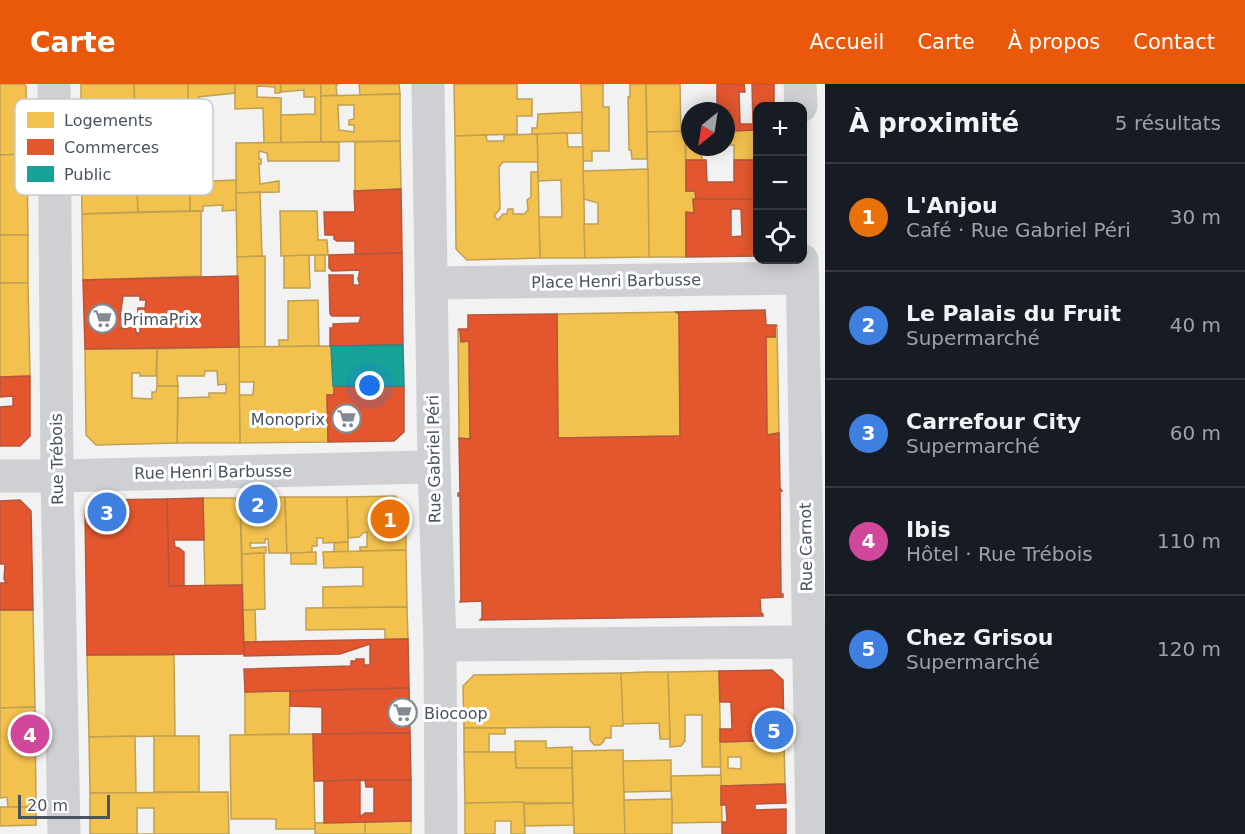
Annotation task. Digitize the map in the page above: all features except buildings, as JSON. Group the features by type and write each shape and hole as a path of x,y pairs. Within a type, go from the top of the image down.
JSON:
{"street":[{"name":"Rue Trébois","path":"54,84 54,99"},
{"name":"Rue Gabriel Péri","path":"428,84 434,466 440,645 441,834"},
{"path":"800,84 801,102"},
{"name":"Rue Trébois","path":"55,195 57,476 64,834"},
{"name":"Place Henri Barbusse","path":"431,283 802,269"},
{"name":"Rue Carnot","path":"802,269 815,460 808,642 812,834"},
{"name":"Rue Henri Barbusse","path":"0,476 425,467"},
{"path":"440,645 808,642"}],"place":[{"name":"PrimaPrix","path":"102,319"},
{"name":"Monoprix","path":"346,419"},
{"name":"Le Palais du Fruit","path":"258,504"},
{"name":"Carrefour City","path":"107,512"},
{"name":"L'Anjou","path":"390,519"},
{"name":"Biocoop","path":"403,713"},
{"name":"Chez Grisou","path":"774,730"},
{"name":"Ibis","path":"30,734"}]}
